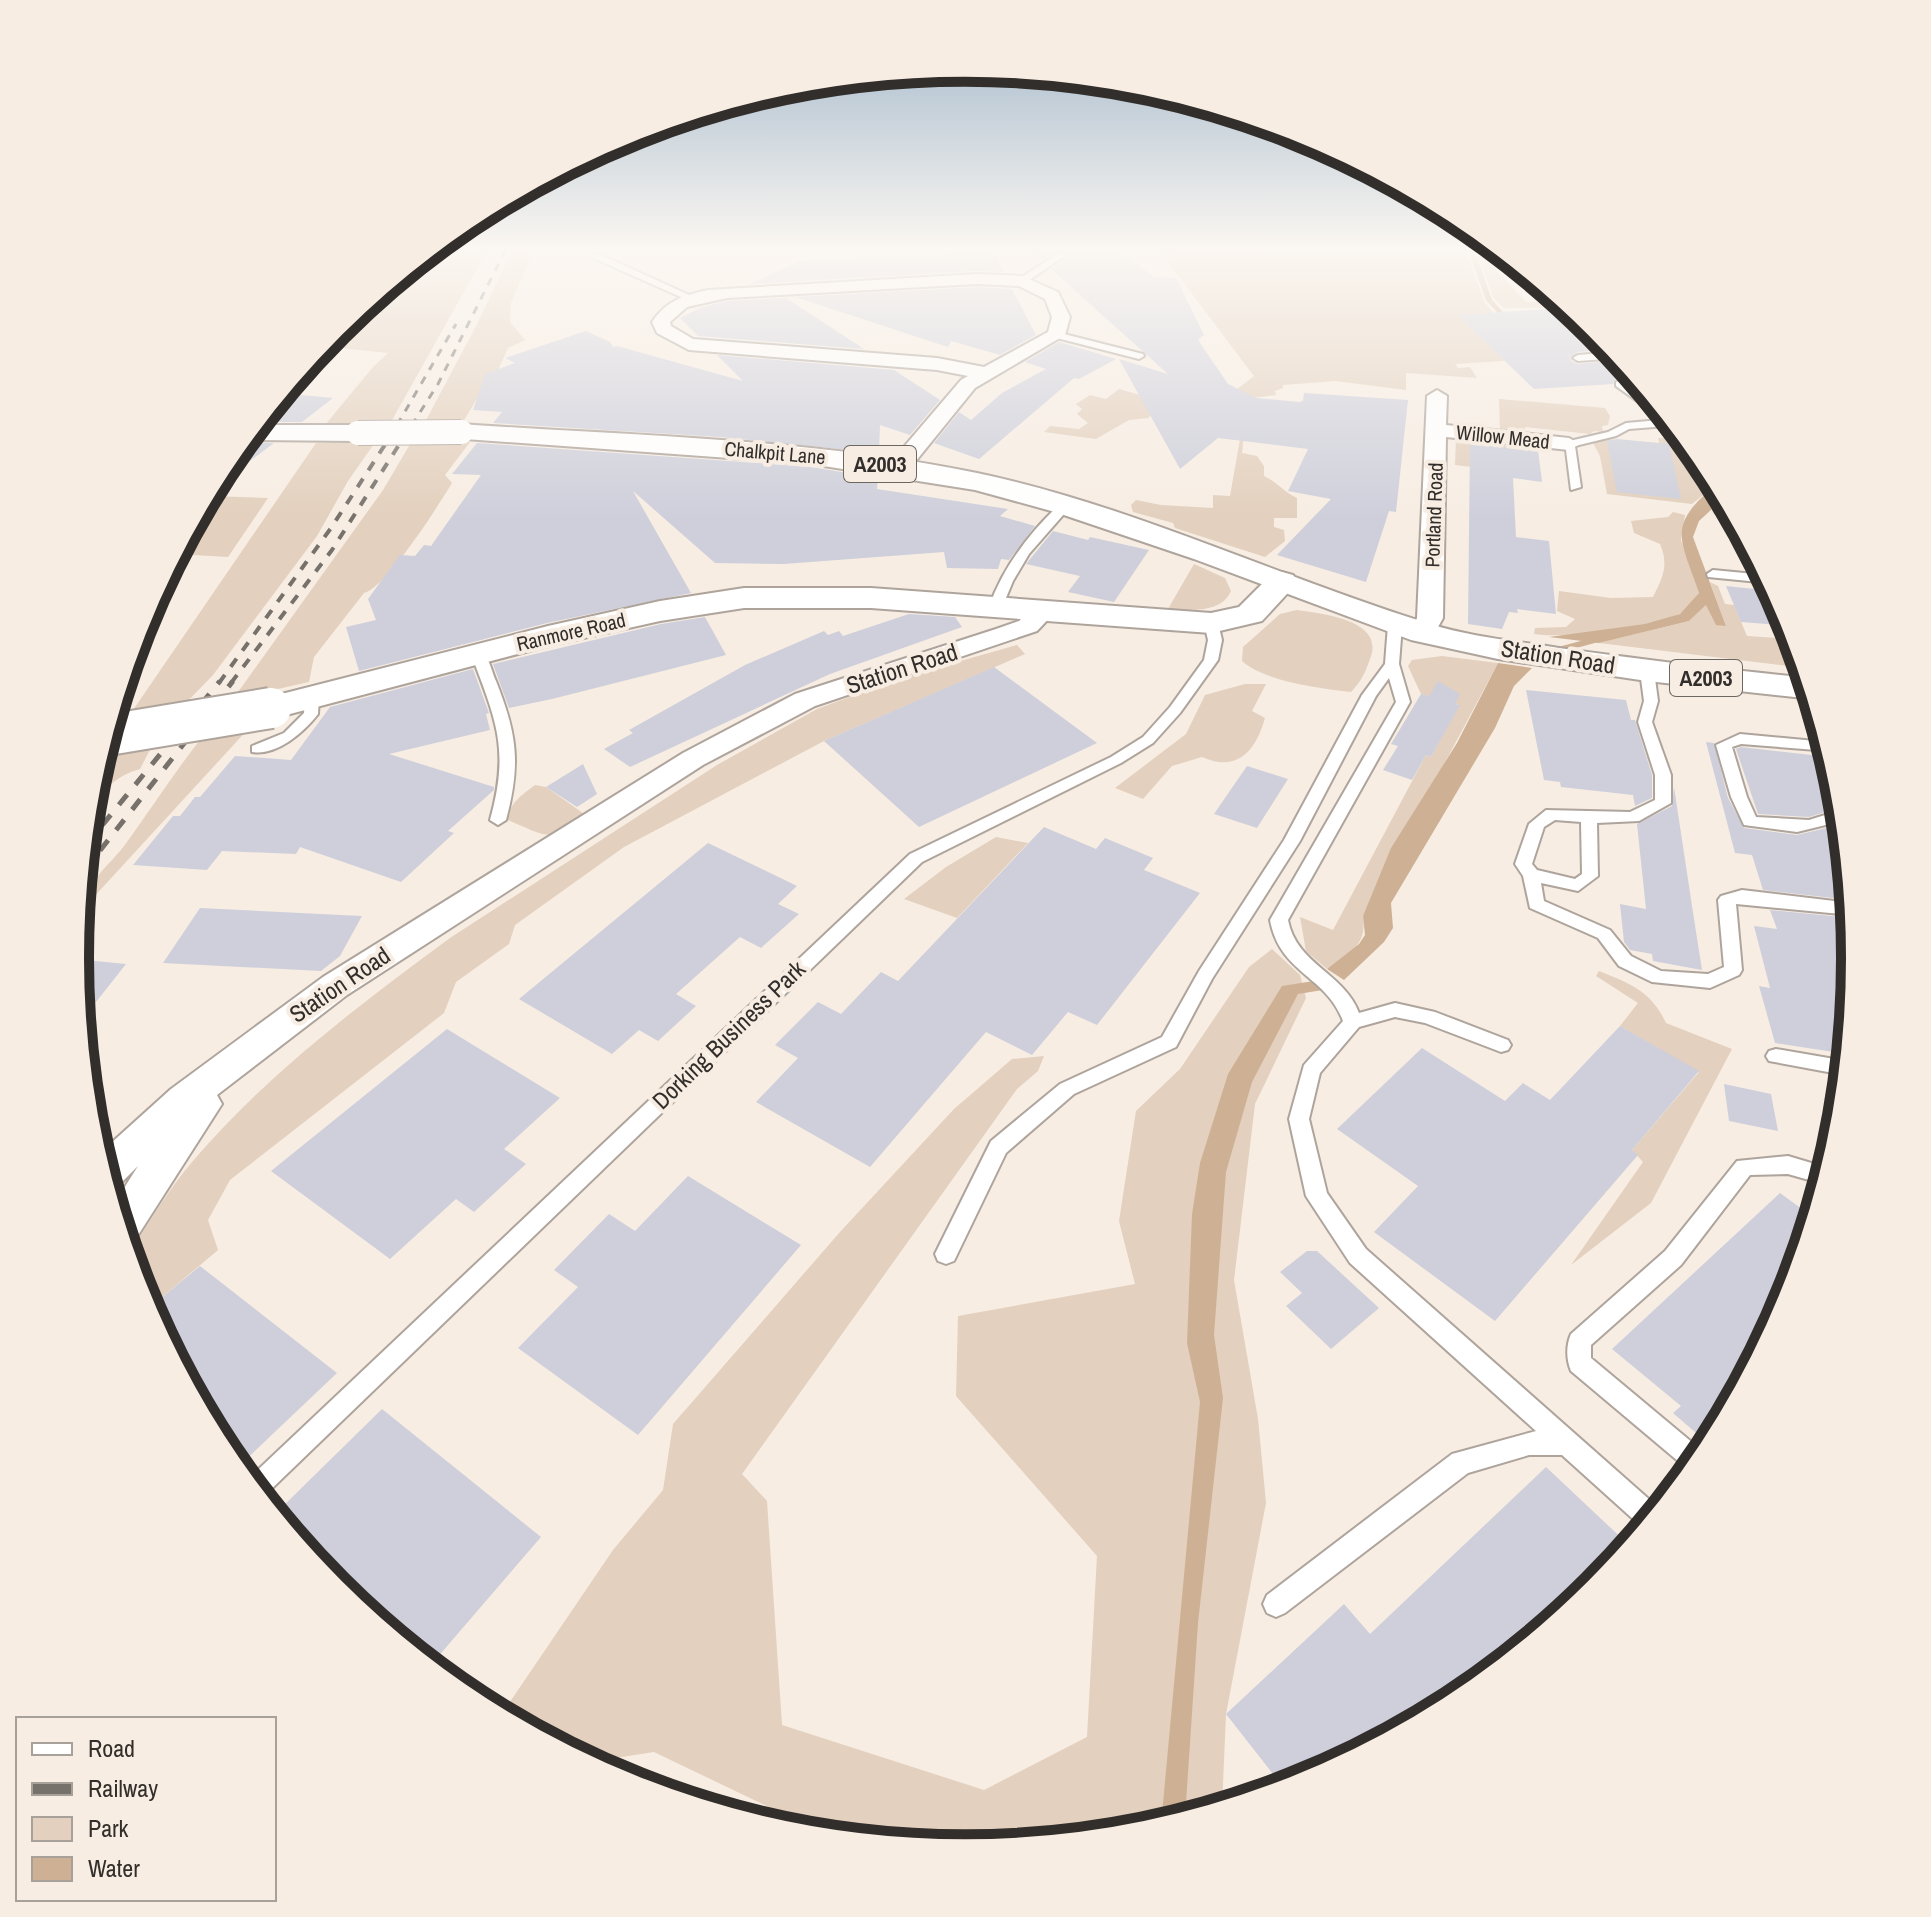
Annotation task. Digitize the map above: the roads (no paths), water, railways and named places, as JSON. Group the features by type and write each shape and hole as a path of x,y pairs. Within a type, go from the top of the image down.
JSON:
{"main road":[{"name":"Chalkpit Lane","path":"264,433 461,432 651,443 811,456 899,467 979,482 1065,506 1205,552 1282,582"},
{"name":"Station Road","path":"1282,582 1409,629 1498,649 1647,671 1798,688"},
{"path":"1043,611 1211,623 1250,614 1282,582"},
{"name":"Ranmore Road","path":"119,733 271,708 660,611 744,598 871,598 1043,611"}],"street":[{"path":"679,338 689,344 937,364 984,373"},
{"path":"899,467 957,394 984,373 1051,338"},
{"name":"Portland Road","path":"1409,629 1430,618 1437,396"},
{"name":"Willow Mead","path":"1437,430 1569,444"},
{"name":"Station Road","path":"114,1164 184,1100 335,986 693,759 805,700 1005,635 1028,626 1043,611"},
{"path":"129,1216 177,1138 229,1068"}],"lane":[{"path":"1070,338 1139,356"},
{"path":"1578,358 1601,356"},
{"path":"1620,384 1636,395"},
{"path":"1575,487 1569,444 1612,434 1626,426 1660,424"},
{"path":"996,607 999,594 1012,573 1051,517 1065,506"},
{"path":"1713,574 1755,578"},
{"name":"Dorking Business Park","path":"263,1482 907,865 1116,760 1148,740 1175,710 1211,660 1215,640 1211,623"},
{"path":"946,1254 998,1147 1067,1089 1169,1042 1205,976 1292,841 1369,695 1392,664 1409,629"},
{"path":"478,654 510,741 507,792 498,820"},
{"path":"1353,1022 1341,994 1311,973 1280,938 1279,920 1403,702 1392,664"},
{"path":"1647,671 1651,701 1645,722 1663,775 1663,803 1633,817 1589,818 1552,814 1537,824 1523,864 1531,875 1536,904 1604,934 1625,961 1658,977 1710,981 1733,970 1727,900 1742,896 1840,908"},
{"path":"257,749 289,736 311,714 312,697"},
{"path":"1815,746 1740,739 1724,745 1739,797 1750,821 1771,826 1823,825 1831,821"},
{"path":"1531,875 1578,885 1590,876 1589,818"},
{"path":"1501,1045 1428,1017 1395,1010 1353,1022 1311,1070 1299,1119 1317,1196 1358,1256 1644,1512"},
{"path":"1776,1056 1836,1066"},
{"path":"1688,1454 1579,1363 1579,1341 1673,1258 1744,1167 1788,1165 1815,1173"},
{"path":"1276,1604 1461,1463 1529,1443 1567,1443"}],"water":[{"path":"1707,493 1716,506 1699,521 1693,537 1726,626 1716,625 1706,605 1689,621 1599,643 1549,637 1645,624 1680,614 1699,593 1682,533 1684,522"},
{"path":"1498,663 1532,668 1514,686 1495,728 1391,903 1393,928 1384,942 1344,980 1327,969 1359,944 1365,935 1363,916 1391,848 1457,743"},
{"path":"1320,980 1335,988 1298,994 1252,1082 1226,1172 1214,1335 1223,1398 1198,1623 1186,1806 1162,1812 1200,1402 1187,1343 1192,1214 1200,1163 1228,1074 1282,986"}],"waterway":[{"path":"1550,652 1603,638"}],"railway":[{"path":"389,439 448,338"},
{"path":"403,439 438,384 461,338"},
{"path":"219,683 331,528 390,437"},
{"path":"231,683 332,550 404,437"},
{"path":"99,830 220,681"},
{"path":"95,857 233,681"}]}
